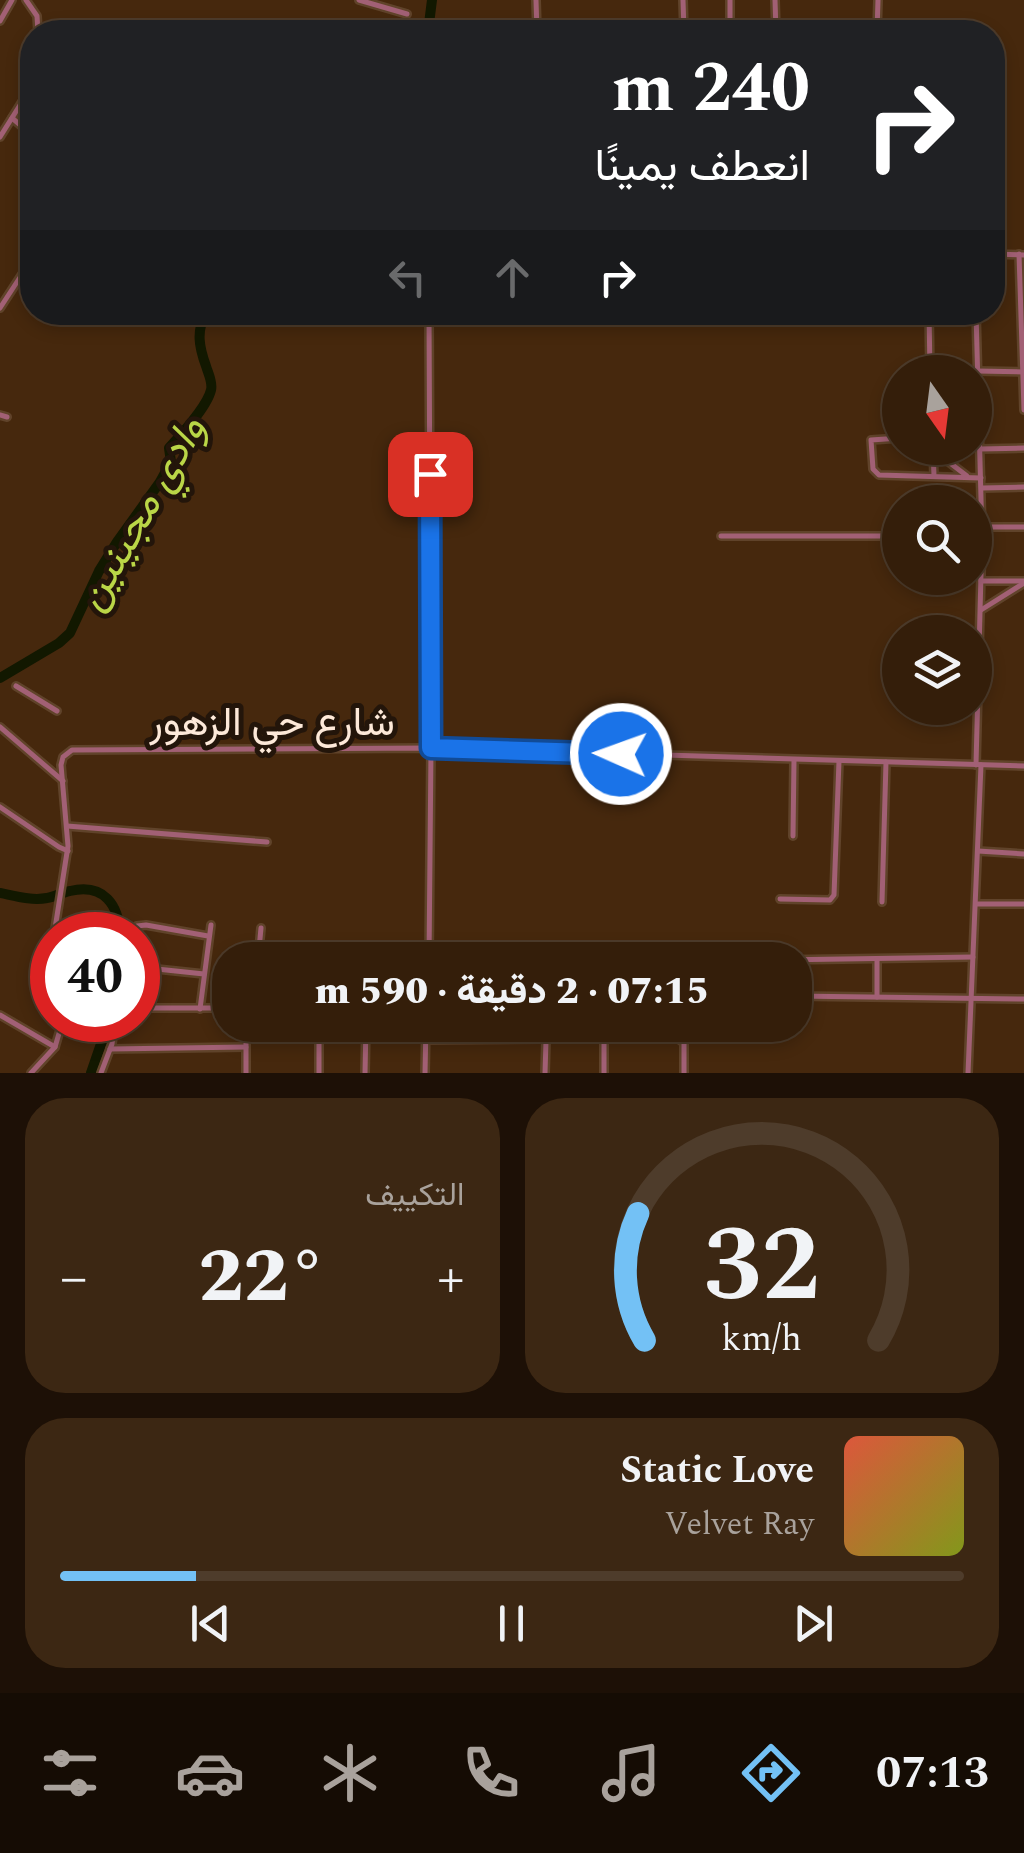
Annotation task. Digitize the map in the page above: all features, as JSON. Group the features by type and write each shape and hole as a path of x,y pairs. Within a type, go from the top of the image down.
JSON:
{"street":[{"path":"0,21 12,0"},
{"path":"359,0 406,14"},
{"path":"0,137 20,105"},
{"path":"12,118 20,125"},
{"path":"1022,254 1024,410"},
{"path":"0,308 20,277"},
{"path":"429,325 429,942"},
{"path":"929,325 930,355"},
{"path":"976,325 977,355"},
{"path":"992,371 1024,372"},
{"path":"882,439 872,440 872,464 884,476 981,478"},
{"path":"992,448 1024,448"},
{"path":"934,465 934,476"},
{"path":"953,465 970,478"},
{"path":"981,465 981,485"},
{"path":"992,488 1024,487"},
{"path":"992,528 1024,527"},
{"path":"721,536 882,536"},
{"path":"992,581 1024,582"},
{"path":"981,610 1024,582"},
{"path":"968,1073 978,851 982,595"},
{"path":"16,686 57,712"},
{"path":"0,727 63,781 68,851 58,912"},
{"name":"شارع حي الزهور","path":"63,781 63,757 82,748 431,748 1024,766"},
{"path":"793,836 794,760"},
{"path":"780,899 830,900 834,895 839,761"},
{"path":"882,902 886,762"},
{"path":"0,820 3,810 68,851"},
{"path":"67,826 267,842"},
{"path":"978,851 1024,854"},
{"path":"976,904 1024,904"},
{"path":"200,1009 210,925"},
{"path":"160,927 209,936"},
{"path":"260,942 262,928"},
{"path":"812,959 973,956"},
{"path":"877,958 877,996"},
{"path":"160,969 204,974"},
{"path":"812,996 1024,999"},
{"path":"160,1008 212,1009"},
{"path":"0,1015 55,1047"},
{"path":"31,1073 56,1042"},
{"path":"102,1073 111,1042"},
{"path":"246,1042 246,1073"},
{"path":"318,1073 319,1042"},
{"path":"365,1073 366,1042"},
{"path":"424,1073 426,1042"},
{"path":"545,1073 546,1042"},
{"path":"604,1042 604,1073"},
{"path":"682,1042 684,1073"},
{"path":"110,1049 246,1047"}],"waterway":[{"name":"وادي مجينين","path":"430,20 432,0"},
{"name":"وادي مجينين","path":"0,678 70,633 99,571 171,462 169,448 209,397 211,387 202,352 201,325"},
{"name":"وادي مجينين","path":"0,893 41,899 92,890 107,899 116,912"},
{"name":"وادي مجينين","path":"91,1073 102,1042"}],"route":[{"path":"430,474 431,748 621,754"}]}
